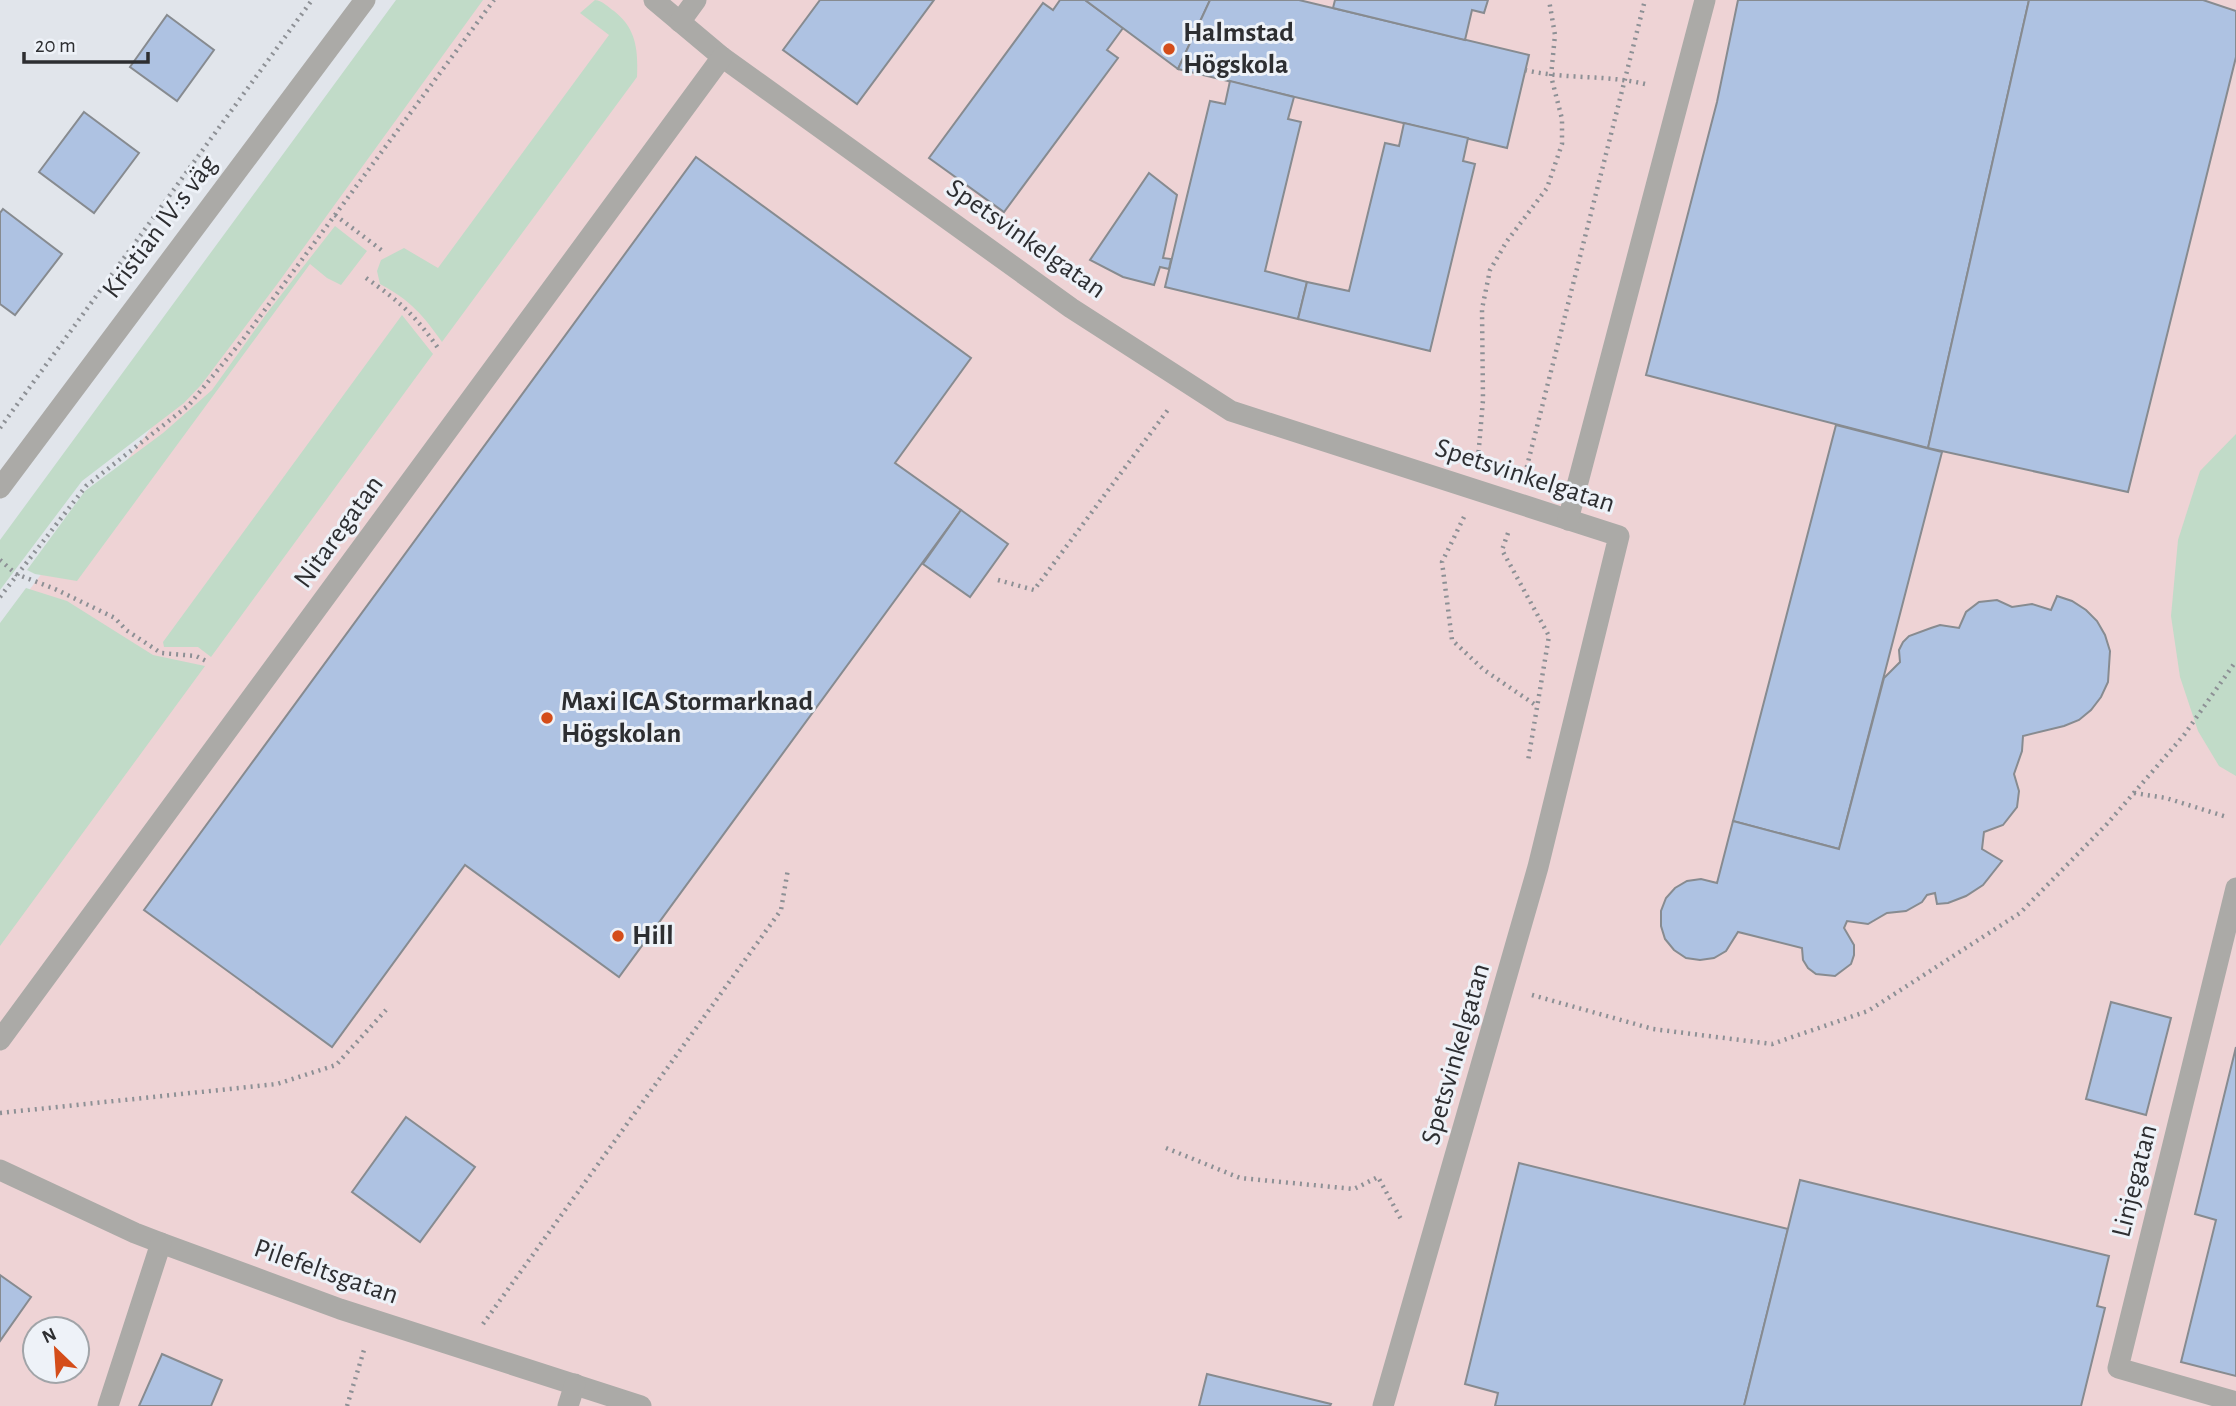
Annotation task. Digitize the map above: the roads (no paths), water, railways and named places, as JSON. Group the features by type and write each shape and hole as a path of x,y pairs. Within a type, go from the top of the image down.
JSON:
{"street":[{"name":"Kristian IV:s väg","path":"0,488 365,0"},
{"name":"Spetsvinkelgatan","path":"654,0 723,57 1071,308 1231,411 1619,536 1538,867 1383,1406"},
{"path":"680,22 696,0"},
{"path":"1568,520 1705,0"},
{"name":"Nitaregatan","path":"0,1040 723,57"},
{"name":"Linjegatan","path":"2236,888 2118,1368 2236,1402"},
{"name":"Pilefeltsgatan","path":"0,1170 161,1243 374,1319 641,1406"},
{"path":"108,1406 161,1243"},
{"path":"568,1406 575,1384"}],"place":[{"name":"Halmstad Högskola","path":"1169,49"},
{"name":"Maxi ICA Stormarknad Högskolan","path":"547,718"},
{"name":"Hill","path":"618,936"}]}
